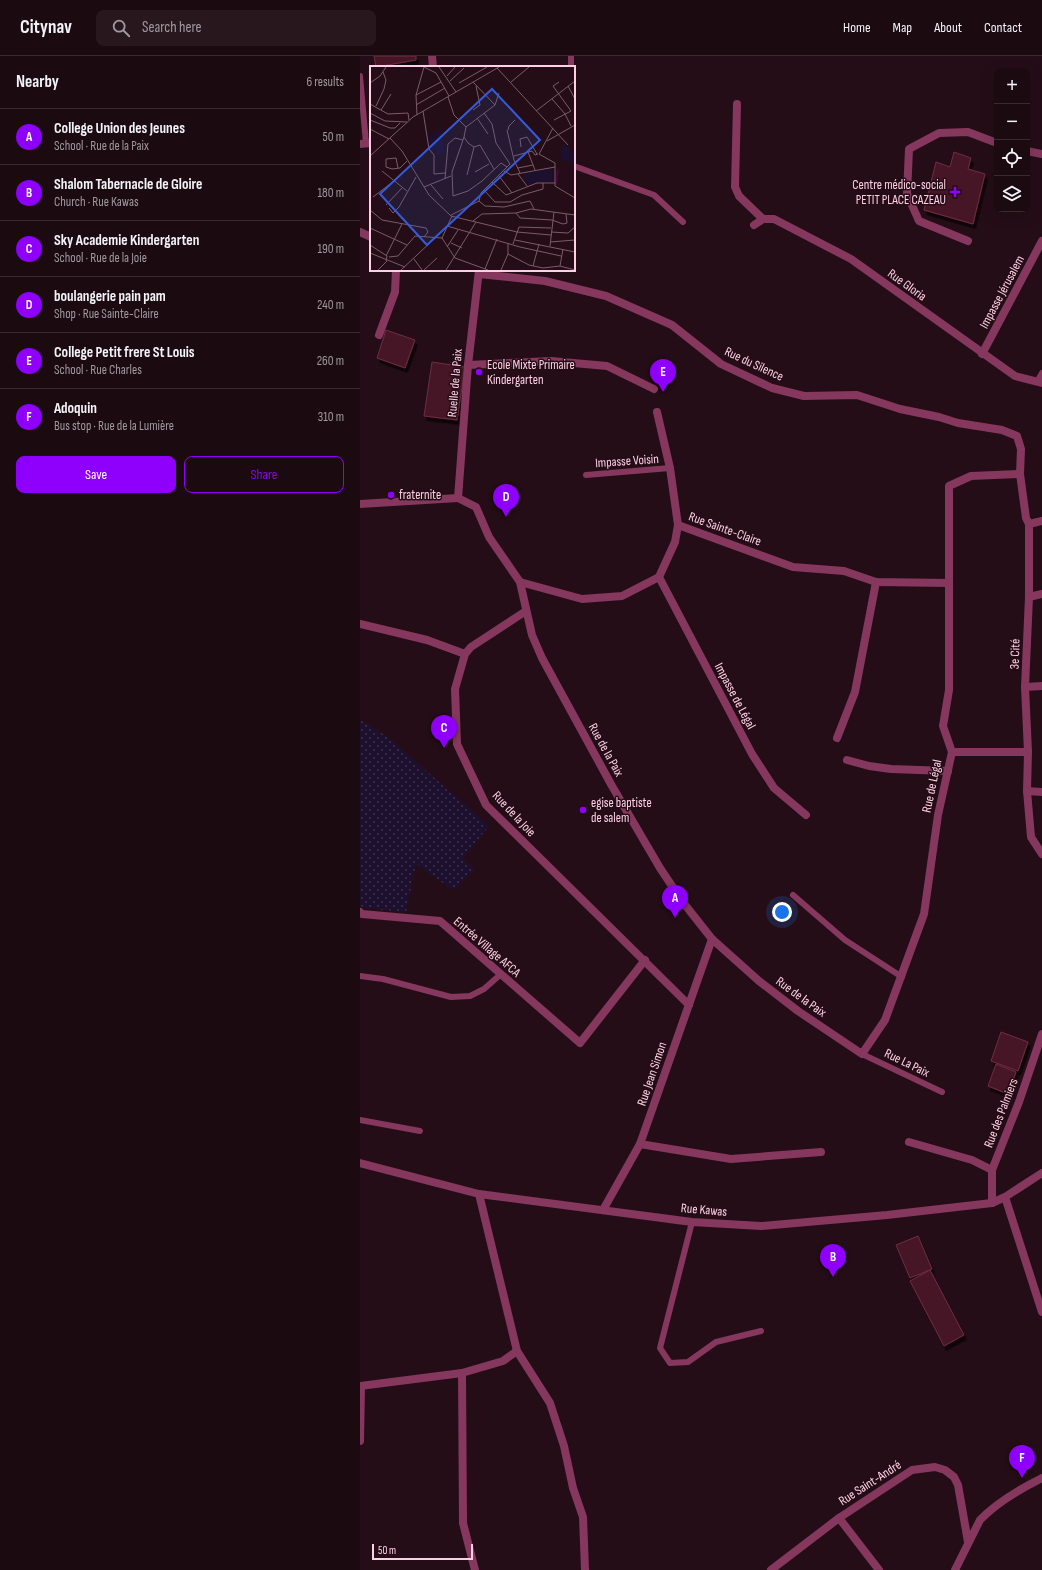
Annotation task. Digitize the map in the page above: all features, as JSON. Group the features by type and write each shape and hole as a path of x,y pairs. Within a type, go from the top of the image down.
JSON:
{"street":[{"path":"432,56 433,66"},
{"path":"737,104 735,187 739,196 763,219 754,225"},
{"path":"968,242 919,221 907,194 909,149 939,133 968,132 994,142"},
{"path":"1030,152 1042,154"},
{"name":"Rue Gloria","path":"763,219 774,219 851,259 982,354 1015,376 1039,382"},
{"path":"360,232 370,237"},
{"name":"Impasse Jérusalem","path":"982,354 1042,241"},
{"path":"379,334 395,292 396,271"},
{"name":"Ruelle de la Paix","path":"458,498 468,365 479,272"},
{"name":"Rue du Silence","path":"479,272 545,281 606,296 672,325 721,364 772,388 804,396 857,395 900,408 939,416 958,423 1007,432 1018,436 1020,449 1020,474"},
{"path":"468,365 551,361 607,366 654,388"},
{"path":"657,412 670,468 678,525"},
{"name":"3e Cité","path":"1020,474 1027,521 1029,597 1025,687 1028,752 1027,791 1031,838 1042,854"},
{"name":"Rue de Légal","path":"862,1054 885,1020 924,914 938,815 952,752 943,726 949,690 949,486 971,476 1020,474"},
{"path":"360,504 458,498 476,507 489,537 520,582 582,599 622,596 659,577"},
{"path":"1027,521 1042,521"},
{"name":"Rue Sainte-Claire","path":"659,577 675,542 678,525 793,567 844,571 876,582 949,583"},
{"name":"Impasse de Légal","path":"659,577 752,754 774,788 806,815"},
{"name":"Rue de la Paix","path":"520,582 532,635 542,658 612,786 660,868 682,901 712,939 777,996 862,1054"},
{"path":"837,738 855,692 876,582"},
{"path":"1029,597 1042,594"},
{"path":"360,624 427,640 465,654 471,647 526,610"},
{"name":"Rue de la Joie","path":"465,654 455,689 457,744 486,805 690,1004"},
{"path":"1025,687 1042,686"},
{"path":"952,752 1028,752"},
{"path":"847,760 869,766 891,769 948,771"},
{"path":"1027,791 1042,792"},
{"name":"Entrée Village AFCA","path":"360,912 362,914 440,921 580,1043 645,960"},
{"name":"Rue Jean Simon","path":"603,1210 640,1144 712,939"},
{"name":"Rue des Palmiers","path":"992,1202 992,1170 1019,1102 1042,1034"},
{"path":"909,1142 972,1160 992,1170"},
{"path":"640,1144 731,1159 821,1152"},
{"name":"Rue Kawas","path":"360,1163 479,1194 692,1222 761,1226 887,1215 992,1202 1005,1197 1042,1173"},
{"path":"479,1194 517,1351 550,1403 564,1446 583,1517 585,1570"},
{"path":"1005,1197 1042,1312"},
{"path":"360,1441 361,1386 462,1373 503,1361 517,1351"},
{"path":"462,1373 463,1523 475,1570"},
{"name":"Rue Saint-André","path":"771,1570 838,1518 912,1470 935,1466 946,1470 954,1477 958,1485 968,1542"},
{"path":"955,1570 976,1525 986,1514 1019,1490 1042,1478"},
{"path":"838,1518 879,1570"}],"lane":[{"path":"360,76 366,143"},
{"path":"575,166 654,195 684,222"},
{"path":"1039,382 1042,373"},
{"name":"Impasse Voisin","path":"586,475 670,468"},
{"path":"793,895 845,940 902,977"},
{"path":"360,976 383,979 450,997 470,996 484,989 501,974"},
{"name":"Rue La Paix","path":"862,1054 942,1092"},
{"path":"360,1120 420,1131"},
{"path":"692,1222 660,1348 670,1363 688,1362 716,1342 761,1331"}],"shaded area":[{"path":"360,720 388,737 489,826 463,859 475,870 453,890 416,864 406,912 363,908 360,905"}],"building":[{"path":"374,56 416,56 416,60 376,66"},
{"name":"Centre médico-social PETIT PLACE CAZEAU","path":"954,152 971,158 968,169 985,174 973,224 924,210 936,162 950,167"},
{"path":"386,330 415,340 405,368 377,358"},
{"path":"432,362 465,367 457,420 424,416"},
{"path":"1001,1032 1028,1042 1018,1071 991,1061"},
{"path":"996,1064 1016,1072 1008,1094 988,1086"},
{"path":"918,1236 932,1269 910,1278 896,1245"},
{"path":"930,1270 964,1335 944,1346 910,1281"}],"place":[{"name":"Centre médico-social PETIT PLACE CAZEAU","path":"955,192"},
{"name":"Ecole Mixte Primaire Kindergarten","path":"479,372"},
{"name":"College Petit frere St Louis","path":"663,392"},
{"name":"fraternite","path":"391,495"},
{"name":"boulangerie pain pam","path":"506,517"},
{"name":"Sky Academie Kindergarten","path":"444,748"},
{"name":"egise baptiste de salem","path":"583,810"},
{"name":"College Union des Jeunes","path":"675,918"},
{"name":"Shalom Tabernacle de Gloire","path":"833,1277"},
{"name":"Adoquin","path":"1022,1478"}]}
